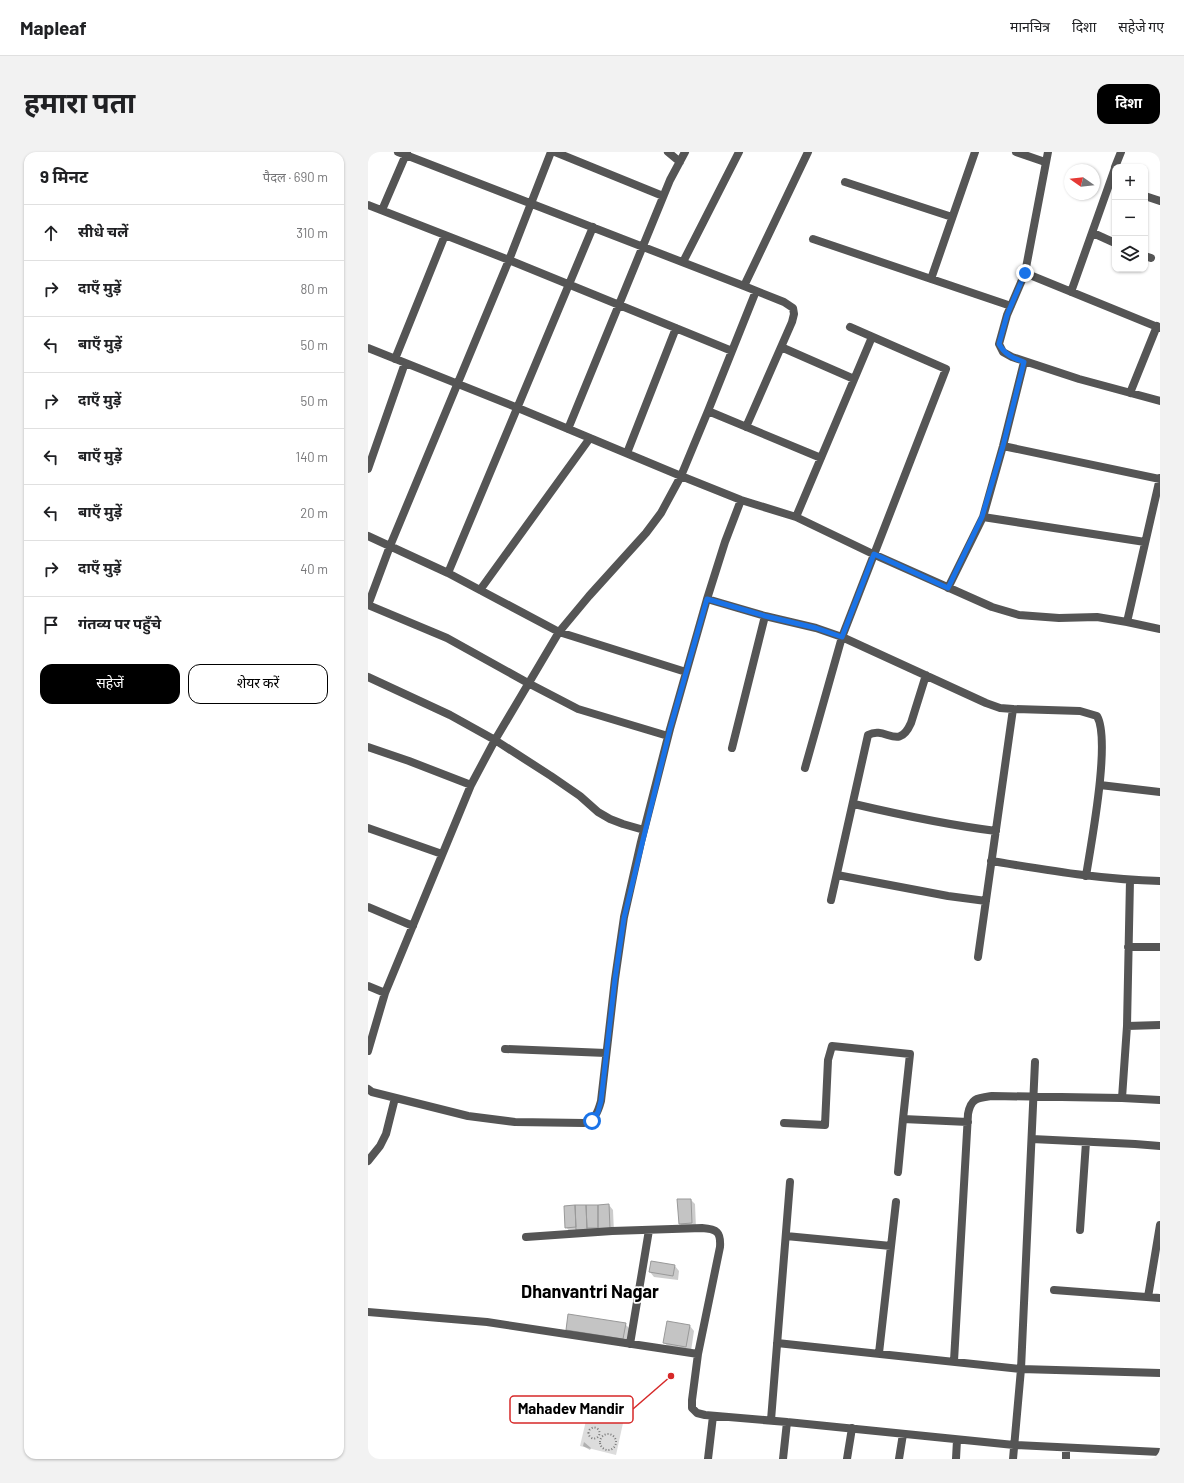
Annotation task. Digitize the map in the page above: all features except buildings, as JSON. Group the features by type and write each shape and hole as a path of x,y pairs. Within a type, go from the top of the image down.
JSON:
{"street":[{"path":"550,152 509,260 456,384 390,546 368,605 447,638 528,684 578,709 668,736"},
{"path":"555,152 663,196"},
{"path":"668,152 680,162"},
{"path":"568,429 663,196 685,152"},
{"path":"683,262 739,152"},
{"path":"744,286 808,152"},
{"path":"930,279 974,152"},
{"path":"1016,152 1045,162"},
{"path":"1048,152 1025,273 1007,315 999,344 1003,352 1012,358 1079,379 1160,401"},
{"path":"1116,164 1121,152"},
{"path":"382,210 403,153 744,286 793,308 794,314 792,322 746,427"},
{"path":"845,182 952,217"},
{"path":"1071,292 1112,186"},
{"path":"1148,197 1160,201"},
{"path":"368,205 509,260 732,351"},
{"path":"448,573 570,285 593,227"},
{"path":"1093,233 1112,241"},
{"path":"395,359 445,235"},
{"path":"814,239 1011,306"},
{"path":"1025,273 1158,327 1136,374 1130,393"},
{"path":"368,1051 385,993 471,785 495,740 559,632 589,596 646,533 661,513 681,476 756,291"},
{"path":"627,453 676,328"},
{"path":"805,768 842,637 946,369 850,328"},
{"path":"796,517 872,337"},
{"path":"781,347 854,379"},
{"path":"368,348 741,500 796,517 992,607 1019,615 1059,618 1098,618 1160,628"},
{"path":"948,588 982,517 1003,446 1024,362"},
{"path":"368,469 405,363"},
{"path":"708,411 821,458"},
{"path":"480,590 590,438"},
{"path":"1003,446 1160,479 1127,622"},
{"path":"368,1089 372,1092 468,1116 515,1122 584,1123 592,1121 598,1112 601,1101 624,918 644,830 668,736 707,599 725,542 741,500"},
{"path":"982,517 1146,542"},
{"path":"368,536 448,573 559,632 686,672"},
{"path":"707,599 765,616 816,628 842,637 1000,708 1080,711 1097,716 1102,731 1100,784 1086,876"},
{"path":"732,748 765,616"},
{"path":"831,900 854,804 868,735 876,732 897,737 903,736 911,723 926,675"},
{"path":"368,677 450,715 495,740 580,796 598,812 623,824 644,830"},
{"path":"978,957 1013,709"},
{"path":"368,747 471,785"},
{"path":"1100,784 1160,792"},
{"path":"854,804 924,820 996,831"},
{"path":"368,828 442,854"},
{"path":"991,861 1086,876 1160,881"},
{"path":"837,875 948,896 986,901"},
{"path":"1122,1098 1126,1026 1130,880"},
{"path":"368,907 413,926"},
{"path":"1128,947 1160,947"},
{"path":"368,986 385,993"},
{"path":"1126,1026 1160,1025"},
{"path":"784,1123 825,1125 828,1060 832,1046 910,1054 898,1172"},
{"path":"505,1049 606,1053"},
{"path":"1013,1459 1021,1368 1035,1062"},
{"path":"954,1362 968,1122 970,1106 973,1101 978,1098 992,1096 1160,1100"},
{"path":"369,1159 380,1146 386,1134 395,1098"},
{"path":"903,1120 968,1122"},
{"path":"1032,1139 1160,1146"},
{"path":"1080,1230 1086,1142"},
{"path":"771,1420 790,1182"},
{"path":"879,1354 896,1202"},
{"path":"1148,1297 1160,1225"},
{"path":"526,1237 649,1230 712,1229 718,1232 721,1237 698,1354 692,1400 692,1408 697,1413 713,1416 771,1420 1014,1445 1160,1452"},
{"path":"630,1344 649,1230"},
{"path":"786,1236 891,1246"},
{"path":"1054,1290 1160,1298"},
{"path":"368,1312 487,1322 698,1354"},
{"path":"777,1343 1021,1368 1160,1373"},
{"path":"708,1459 713,1416"},
{"path":"783,1459 788,1422"},
{"path":"847,1459 852,1428"},
{"path":"899,1459 903,1434"},
{"path":"956,1459 958,1440"},
{"path":"1066,1448 1066,1459"}],"path":[{"path":"594,1427 599,1431 599,1435 597,1438 591,1438 588,1433 589,1430 594,1427"},
{"path":"608,1434 615,1438 616,1443 611,1449 604,1449 600,1445 600,1439 603,1435 608,1434"}],"shaded area":[{"path":"588,1412 620,1419 623,1423 616,1455 580,1446"}],"place":[{"name":"Mahadev Mandir","path":"671,1376"}],"district":[{"name":"Dhanvantri Nagar","path":"590,1292"}],"route":[{"path":"592,1121 598,1112 601,1101 615,979 624,918 641,842 670,729 707,599 765,616 816,628 842,637 874,554 948,588 982,517 1003,446 1024,362 1012,358 1003,352 999,344 1007,315 1025,273"}]}
